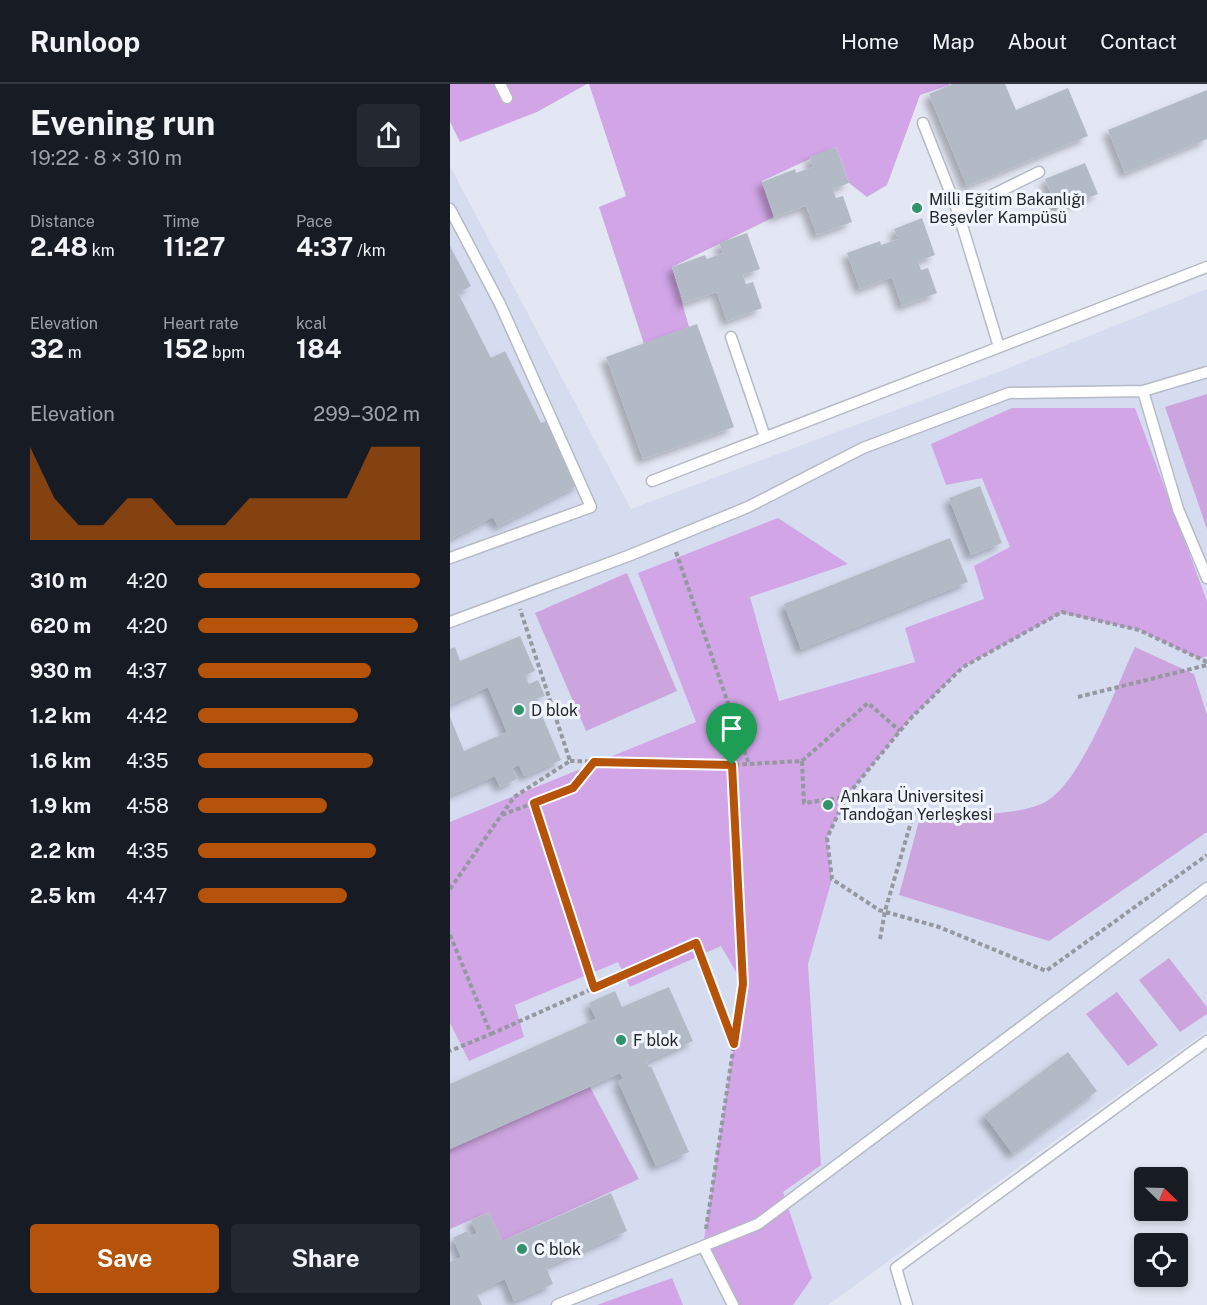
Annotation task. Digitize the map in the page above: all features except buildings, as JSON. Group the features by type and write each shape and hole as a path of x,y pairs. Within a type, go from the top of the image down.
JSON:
{"lane":[{"path":"500,84 507,98"},
{"path":"923,123 958,212 999,347"},
{"path":"958,212 1040,172"},
{"path":"450,209 500,304 591,507 450,558"},
{"path":"652,481 1207,267"},
{"path":"731,337 765,437"},
{"path":"450,622 748,507 863,448 1009,393 1143,391 1207,372"},
{"path":"1143,391 1178,509 1207,578"},
{"path":"557,1305 758,1224 1207,888"},
{"path":"907,1305 896,1268 1207,1041"},
{"path":"703,1246 733,1305"}],"path":[{"path":"671,538 748,764"},
{"path":"516,598 570,761"},
{"path":"1207,663 1139,630 1062,612 963,667 900,731 846,797 827,838 832,879 885,911 939,927 1046,971 1207,855"},
{"path":"1078,697 1207,663"},
{"path":"450,889 514,797 570,761 732,765 802,761 868,704 900,731"},
{"path":"802,761 804,803 846,797"},
{"path":"501,815 573,788 594,762"},
{"path":"703,1246 743,984 732,765"},
{"path":"534,803 594,988"},
{"path":"880,939 885,911 914,812"},
{"path":"450,935 491,1034"},
{"path":"450,1051 696,943 734,1044"}],"shaded area":[{"path":"450,84 587,84 537,112 460,142 450,122"},
{"path":"589,84 950,85 920,95 887,185 867,197 849,183 836,147 762,181 774,217 672,267 689,327 644,344 599,207 626,196"},
{"name":"Ankara Üniversitesi Tandoğan Yerleşkesi","path":"450,166 631,509 1006,369 1207,289 1207,1031 828,1305 450,1305"},
{"path":"1207,394 1207,529 1165,407"},
{"path":"1012,408 1135,408 1207,601 1207,656 1200,659 1139,630 1062,613 963,667 909,720 846,797 827,838 832,879 808,964 821,1165 783,1192 812,1278 793,1305 733,1305 703,1246 743,984 721,946 630,987 618,962 515,1005 524,1037 469,1061 450,1023 450,822 696,722 638,573 778,518 848,564 750,597 779,701 915,662 905,628 984,599 974,566 1010,547 982,478 946,485 931,444"},
{"path":"627,573 677,691 586,731 535,613"},
{"path":"1135,647 1194,674 1207,715 1207,832 1049,941 899,895 920,817 1004,813 1021,810 1047,801 1060,790 1085,753"},
{"path":"1169,958 1207,1007 1207,1014 1180,1032 1139,980"},
{"path":"1117,992 1158,1045 1128,1066 1086,1014"},
{"path":"590,1087 639,1179 502,1241 489,1212 450,1229 450,1149"},
{"path":"672,1278 683,1305 597,1305"}],"place":[{"name":"Milli Eğitim Bakanlığı Beşevler Kampüsü","path":"917,208"},
{"name":"D blok","path":"519,710"},
{"name":"Ankara Üniversitesi Tandoğan Yerleşkesi","path":"828,805"},
{"name":"F blok","path":"621,1040"},
{"name":"C blok","path":"522,1249"}],"route":[{"path":"594,762 732,765 743,984 734,1044 696,943 594,988 534,803 573,788 594,762"}]}
